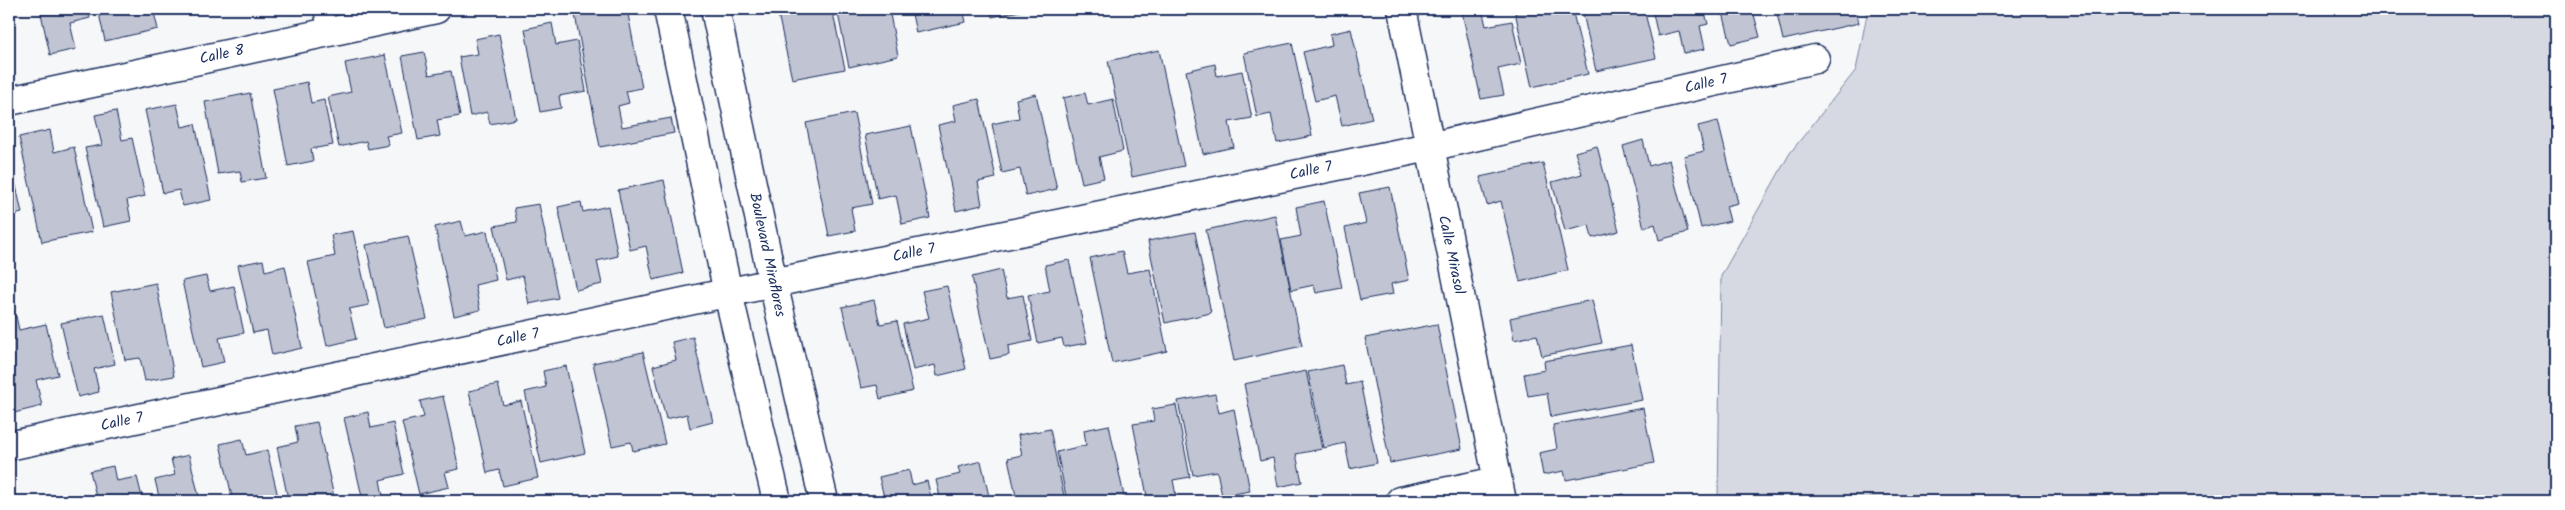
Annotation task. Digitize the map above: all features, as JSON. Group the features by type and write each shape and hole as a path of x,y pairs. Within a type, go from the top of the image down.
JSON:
{"street":[{"name":"Calle 8","path":"9,101 325,20 436,9"},
{"path":"668,9 728,293 777,501"},
{"name":"Boulevard Miraflores","path":"715,9 772,283 824,501"},
{"name":"Calle Mirasol","path":"1402,9 1500,491"},
{"name":"Calle 7","path":"13,445 772,283 1429,147 1814,59"},
{"path":"1400,501 1500,491"}],"shaded area":[{"path":"1868,9 2556,9 2556,501 1718,501 1721,276 1790,153 1856,70"}],"building":[{"path":"40,9 87,9 90,18 70,23 76,49 50,55"},
{"path":"98,9 153,9 158,29 105,41"},
{"path":"609,9 627,9 642,88 626,91 629,103 618,106 622,127 671,118 674,133 600,147 575,15"},
{"path":"777,9 832,9 845,69 792,79"},
{"path":"837,9 889,9 898,56 849,67"},
{"path":"911,9 963,9 966,22 916,33"},
{"path":"991,9 1019,9 1020,11 992,17"},
{"path":"1482,9 1486,26 1512,21 1521,64 1498,69 1504,95 1481,99 1462,12"},
{"path":"1527,9 1572,9 1588,74 1532,87 1515,12"},
{"path":"1582,9 1644,9 1656,58 1596,71"},
{"path":"1652,9 1704,9 1708,24 1700,26 1705,49 1684,53 1679,31 1658,36"},
{"path":"1722,9 1763,9 1753,11 1760,37 1731,44"},
{"path":"1776,9 1856,9 1859,23 1783,40"},
{"path":"552,23 556,45 577,41 586,91 559,96 561,108 540,112 525,29"},
{"path":"1351,29 1372,119 1342,126 1335,96 1315,101 1303,52 1332,45 1330,34"},
{"path":"499,34 516,119 490,124 487,112 470,116 459,57 478,54 475,39"},
{"path":"1292,43 1312,136 1277,143 1271,114 1257,117 1244,53"},
{"path":"1159,50 1184,166 1132,177 1108,61"},
{"path":"424,52 429,75 451,71 460,116 437,120 440,136 418,140 402,56"},
{"path":"385,55 402,133 386,136 389,145 368,149 366,141 339,147 328,97 351,92 345,63"},
{"path":"1215,64 1217,76 1242,71 1252,118 1229,122 1234,147 1203,154 1186,71"},
{"path":"307,82 311,103 324,100 333,145 311,149 313,161 288,166 273,89"},
{"path":"250,93 266,178 242,182 240,171 218,174 205,102"},
{"path":"1085,93 1088,105 1113,99 1123,151 1099,157 1104,178 1082,183 1063,98"},
{"path":"1036,94 1057,189 1026,196 1020,169 1002,173 992,124 1019,118 1016,99"},
{"path":"979,99 996,178 978,182 982,205 956,211 938,125 956,121 953,105"},
{"path":"177,104 182,127 195,124 211,200 183,206 179,190 163,193 145,110"},
{"path":"116,111 122,140 132,138 145,196 127,200 131,221 103,227 85,148 102,145 95,115"},
{"path":"854,113 872,204 851,208 855,231 829,236 806,123"},
{"path":"1718,121 1738,203 1726,206 1730,221 1701,228 1684,156 1704,151 1698,126"},
{"path":"911,126 930,218 902,224 896,195 878,199 865,135"},
{"path":"50,130 54,152 74,147 92,232 42,242 19,137"},
{"path":"1643,140 1649,166 1669,160 1688,232 1659,240 1655,224 1644,228 1623,146"},
{"path":"1597,146 1619,231 1592,238 1589,225 1565,231 1552,182 1582,174 1575,152"},
{"path":"11,163 22,213 9,216 9,164"},
{"path":"1543,163 1568,270 1520,282 1501,201 1487,205 1480,177"},
{"path":"664,180 683,273 653,280 646,246 630,250 618,190"},
{"path":"1390,187 1409,280 1391,284 1393,294 1360,300 1345,228 1366,223 1359,193"},
{"path":"1324,201 1342,288 1316,293 1314,285 1291,290 1281,240 1301,236 1296,207"},
{"path":"581,202 583,212 608,206 618,256 597,261 602,284 576,290 558,207"},
{"path":"539,204 558,298 529,304 523,276 506,280 494,226 517,222 514,208"},
{"path":"1275,215 1302,346 1234,361 1206,230"},
{"path":"461,221 465,236 487,231 496,280 475,285 480,310 454,316 435,227"},
{"path":"353,231 369,305 349,309 356,339 327,346 308,262 335,256 331,235"},
{"path":"1195,232 1211,313 1165,323 1148,241"},
{"path":"408,236 427,319 384,328 366,245"},
{"path":"1122,251 1127,273 1150,269 1167,351 1112,363 1090,258"},
{"path":"263,260 265,271 285,266 302,348 272,355 267,330 253,333 238,265"},
{"path":"1069,260 1087,343 1064,347 1062,338 1038,343 1028,295 1050,291 1045,265"},
{"path":"1001,270 1007,298 1023,295 1032,341 1008,346 1009,355 990,359 972,277"},
{"path":"206,276 210,291 234,286 244,333 219,338 224,362 201,367 182,281"},
{"path":"156,283 174,376 145,381 140,358 125,360 111,292"},
{"path":"947,286 966,369 937,376 935,365 913,370 903,324 929,318 922,291"},
{"path":"874,300 880,324 897,321 913,391 880,399 877,385 861,388 842,307"},
{"path":"1592,300 1602,343 1542,356 1537,335 1514,340 1510,318"},
{"path":"104,314 115,364 94,369 99,392 78,397 61,323"},
{"path":"16,316 19,330 46,324 58,375 36,380 42,406 10,414 9,318"},
{"path":"1437,324 1462,449 1390,463 1365,338"},
{"path":"693,337 713,422 690,428 687,414 666,419 653,366 676,360 672,342"},
{"path":"1631,345 1642,400 1551,417 1547,393 1528,396 1524,374 1545,370 1544,361"},
{"path":"643,352 665,444 633,451 631,442 612,446 593,363"},
{"path":"1342,365 1346,385 1360,382 1377,463 1350,469 1345,443 1324,448 1308,372"},
{"path":"566,366 585,453 541,463 525,392 546,387 543,371"},
{"path":"1306,371 1322,449 1296,454 1302,482 1278,487 1273,458 1260,461 1244,384"},
{"path":"498,384 503,405 521,401 538,478 503,486 499,470 487,473 469,391"},
{"path":"1215,394 1219,413 1234,409 1250,491 1222,496 1217,471 1193,475 1178,401"},
{"path":"443,396 459,469 445,472 449,487 419,494 402,422 424,417 420,401"},
{"path":"1176,405 1190,477 1173,480 1177,501 1148,501 1133,424 1154,421 1152,409"},
{"path":"1643,408 1654,463 1566,480 1564,471 1543,475 1539,453 1557,449 1553,425"},
{"path":"368,412 371,428 393,423 404,474 380,480 384,501 363,501 344,418"},
{"path":"317,422 335,501 309,501 308,495 288,499 277,447 298,442 295,426"},
{"path":"1109,425 1125,501 1067,501 1057,452 1086,445 1084,430"},
{"path":"1050,429 1065,501 1017,501 1008,458 1022,455 1018,435"},
{"path":"242,439 246,455 267,450 279,501 233,501 220,444"},
{"path":"189,455 200,501 160,501 155,480 175,475 171,459"},
{"path":"981,461 990,501 941,501 936,480 960,474 958,467"},
{"path":"113,466 116,481 137,477 143,501 97,501 90,471"},
{"path":"909,470 912,485 927,481 932,501 885,501 879,477"},
{"path":"1624,494 1626,501 1591,501"}]}
